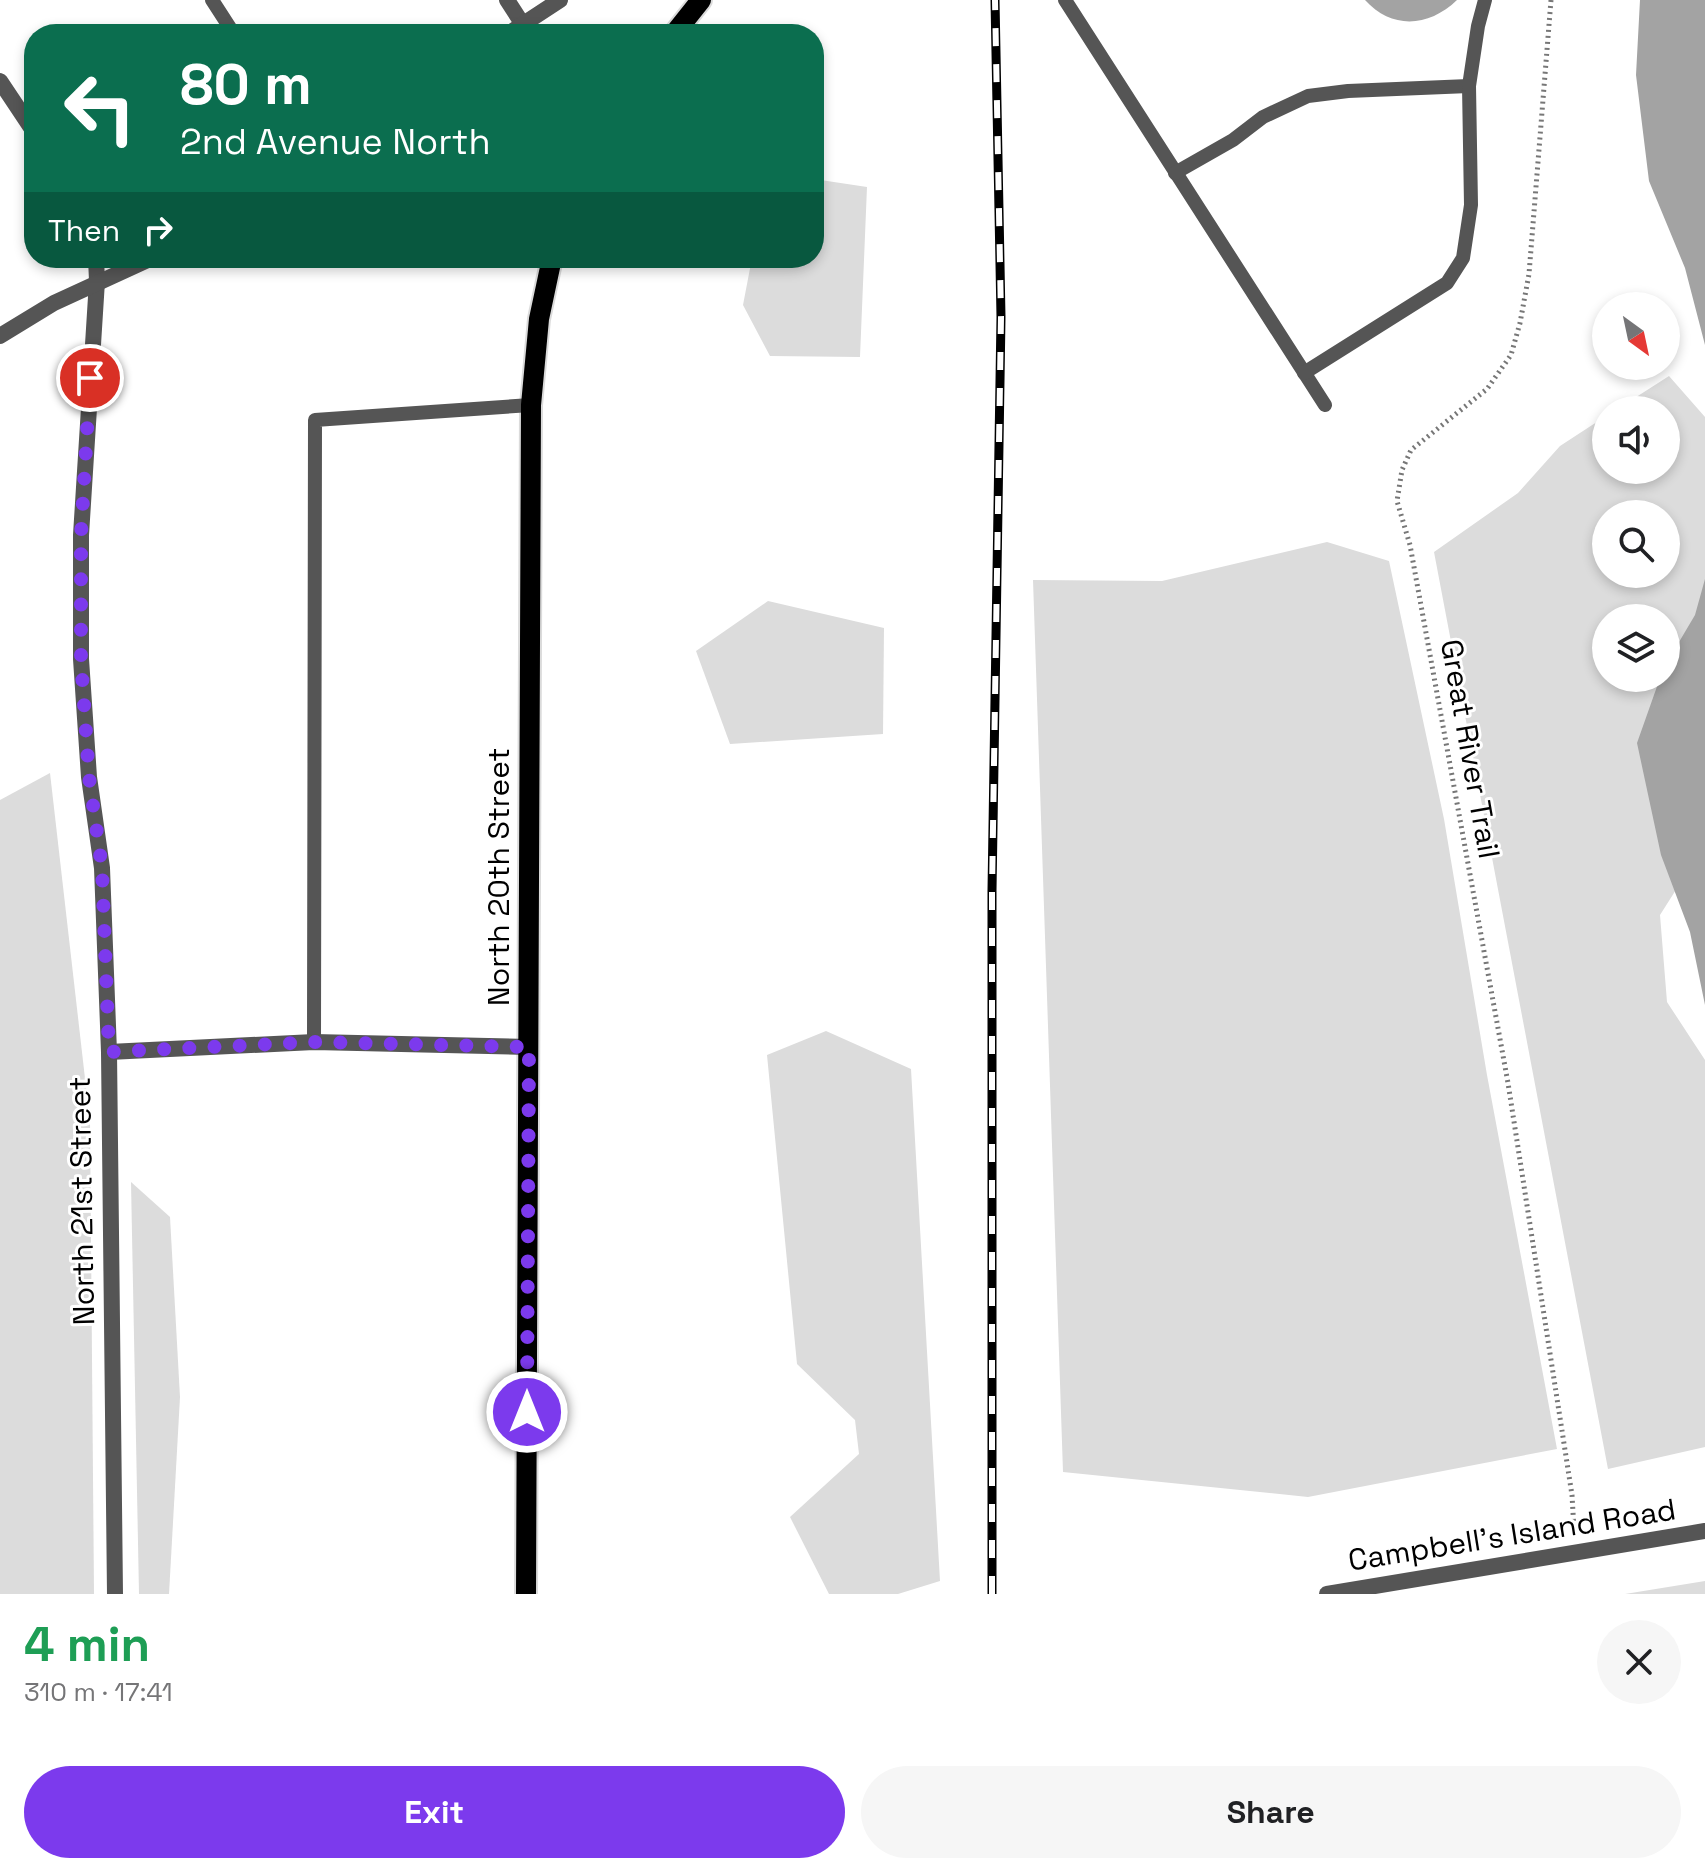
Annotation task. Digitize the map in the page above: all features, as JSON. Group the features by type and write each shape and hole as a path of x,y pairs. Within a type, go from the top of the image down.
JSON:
{"main road":[{"path":"682,24 701,0"},
{"name":"North 20th Street","path":"526,1594 531,405 539,319 550,268"}],"street":[{"path":"507,0 523,24"},
{"path":"532,24 560,0"},
{"path":"0,81 24,117"},
{"name":"North 21st Street","path":"96,268 81,535 81,659 89,777 102,868 109,1052 115,1594"},
{"path":"0,336 54,303 128,268"},
{"path":"109,1052 314,1042 529,1047"},
{"name":"Campbell's Island Road","path":"1327,1594 1705,1531"}],"lane":[{"path":"212,0 228,24"},
{"path":"1065,0 1325,405"},
{"path":"1304,373 1447,283 1463,258 1471,205 1469,86 1485,0"},
{"path":"1175,173 1233,140 1263,117 1308,96 1348,91 1469,86"},
{"path":"314,1042 315,420 531,405"}],"path":[{"name":"Great River Trail","path":"1551,0 1529,274 1511,355 1487,389 1411,450 1402,470 1397,501 1410,545 1508,1083 1572,1495 1575,1551"}],"shaded area":[{"path":"1365,0 1457,0 1435,16 1411,21 1387,16"},
{"path":"1640,0 1705,0 1705,345 1685,268 1649,181 1636,75"},
{"path":"824,181 867,187 860,357 770,356 743,305 750,268 824,268"},
{"path":"1663,380 1673,380 1705,417 1705,844 1660,915 1667,1002 1705,1060 1705,1447 1608,1469 1434,552 1518,493 1560,446 1592,425 1592,484 1680,484 1680,396 1638,396"},
{"path":"1327,542 1389,561 1444,819 1487,1075 1557,1449 1308,1497 1063,1472 1033,580 1162,581"},
{"path":"1705,579 1705,1005 1690,932 1661,855 1637,743 1655,692 1680,692 1680,640 1695,615"},
{"path":"768,601 884,628 883,734 730,744 696,651"},
{"path":"50,773 90,1122 94,1594 0,1594 0,800"},
{"path":"826,1031 911,1069 940,1581 898,1594 829,1594 790,1517 859,1454 855,1420 797,1364 767,1055"},
{"path":"131,1182 170,1217 180,1397 169,1594 139,1594"},
{"path":"1705,1581 1705,1594 1625,1594"}],"railway":[{"path":"992,1594 992,891 1001,317 995,0"}],"route":[{"path":"90,378 81,535 81,659 89,777 102,868 109,1052 314,1042 529,1047 527,1412"}]}
